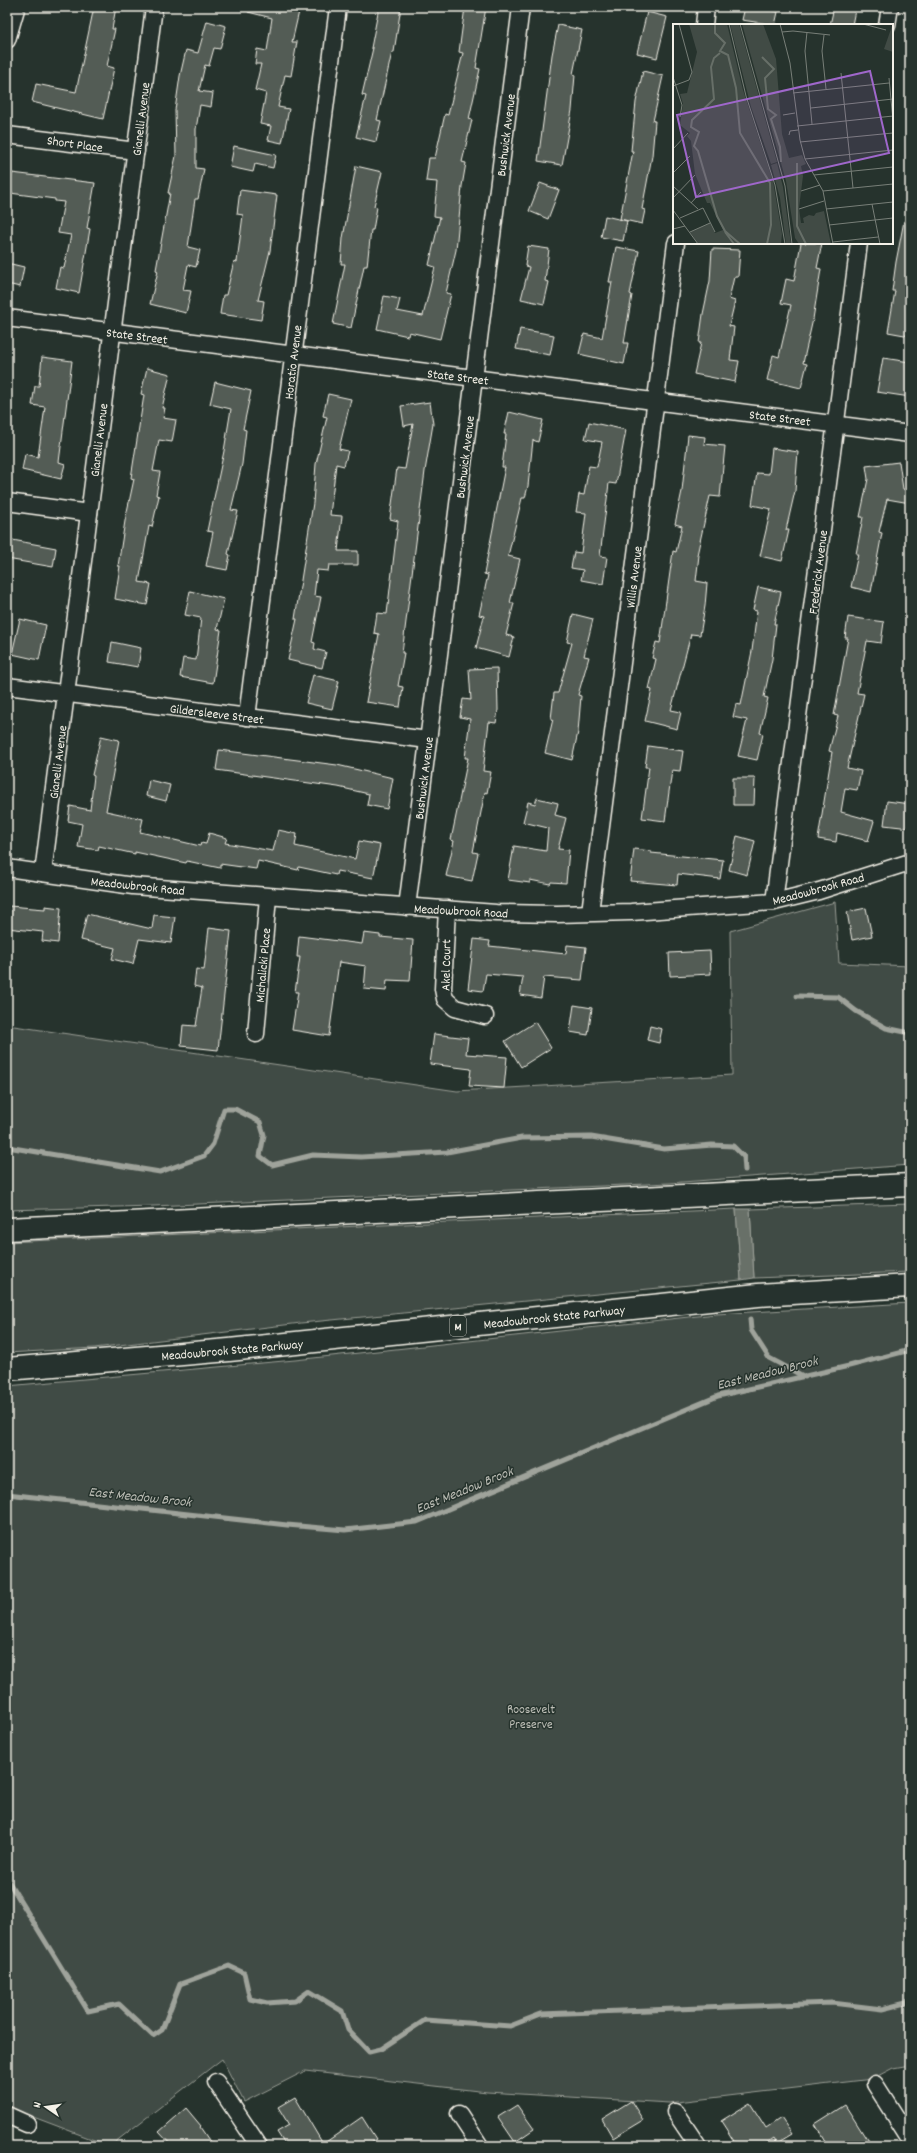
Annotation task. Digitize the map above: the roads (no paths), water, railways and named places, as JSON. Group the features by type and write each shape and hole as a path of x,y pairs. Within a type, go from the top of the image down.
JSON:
{"highway":[{"path":"7,1228 910,1185"},
{"name":"Meadowbrook State Parkway","path":"7,1368 229,1350 758,1295 910,1286"}],"street":[{"name":"Gianelli Avenue","path":"43,873 154,7"},
{"name":"Horatio Avenue","path":"247,717 338,7"},
{"name":"Bushwick Avenue","path":"406,907 521,7"},
{"path":"704,24 706,7"},
{"path":"887,24 890,7"},
{"path":"7,40 16,9"},
{"name":"Short Place","path":"11,135 136,151"},
{"name":"Willis Avenue","path":"590,912 676,244"},
{"name":"Frederick Avenue","path":"774,902 859,244"},
{"name":"State Street","path":"7,318 910,434"},
{"path":"7,502 89,513"},
{"name":"Gildersleeve Street","path":"7,686 428,740"},
{"name":"Meadowbrook Road","path":"7,868 133,886 446,910 534,914 630,912 774,902 819,891 910,862"},
{"name":"Michalicki Place","path":"256,1034 268,897"},
{"name":"Akel Court","path":"446,910 443,988 445,999 455,1008 485,1016"},
{"path":"216,2082 259,2146"},
{"path":"875,2084 910,2139"},
{"path":"675,2112 698,2146"},
{"path":"458,2114 480,2146"},
{"path":"7,2115 27,2124"}],"waterway":[{"path":"797,996 838,997 856,1011 886,1028 910,1033"},
{"path":"7,1147 160,1172 204,1156 213,1144 224,1109 235,1109 260,1122 264,1135 260,1156 272,1165 313,1155 361,1157 447,1152 522,1138 591,1137 664,1149 712,1145 733,1146 744,1157 745,1170"},
{"path":"750,1319 751,1330 769,1358 805,1377"},
{"name":"East Meadow Brook","path":"7,1494 345,1530 417,1522 718,1396 849,1366 910,1350"},
{"path":"7,1879 88,2011 119,2004 153,2036 162,2030 180,1984 229,1966 244,1973 250,1999 267,2003 295,2001 309,1991 342,2011 348,2030 369,2052 381,2049 425,2020 510,2026 541,2014 832,2003 882,2009 910,2002"}],"park label":[{"name":"Roosevelt Preserve","path":"531,1716"}]}
